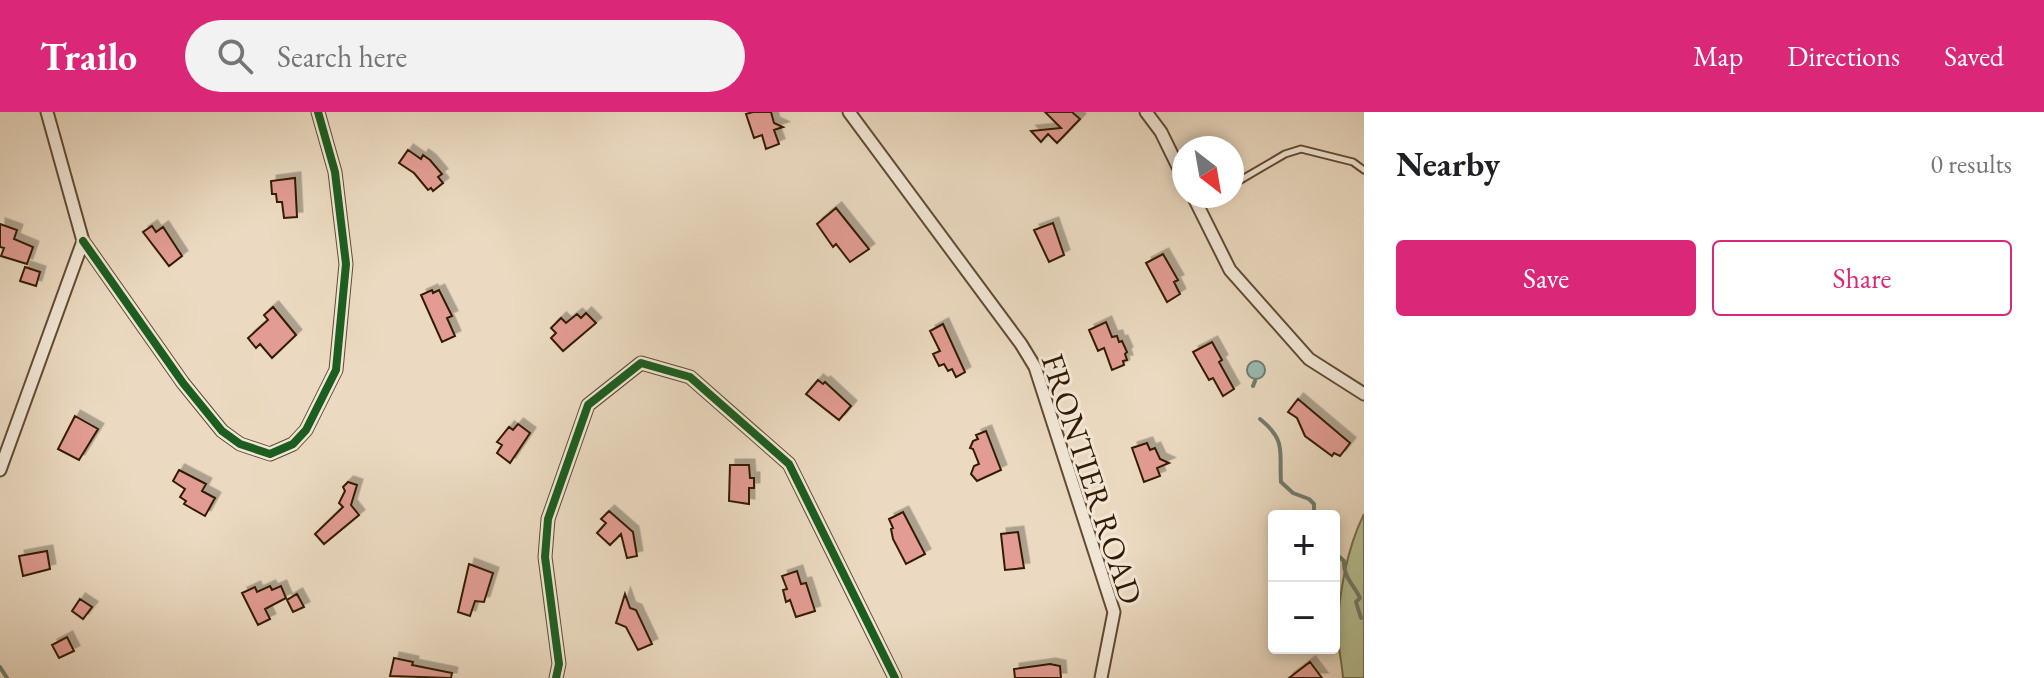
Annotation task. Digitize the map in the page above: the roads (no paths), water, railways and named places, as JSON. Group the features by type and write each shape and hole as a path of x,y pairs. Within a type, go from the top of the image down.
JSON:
{"street":[{"path":"47,112 83,241 183,383 222,431 240,444 270,454 293,444 306,430 336,370 346,264 335,172 318,112"},
{"name":"FRONTIER ROAD","path":"849,112 1035,367 1114,612 1101,678"},
{"path":"1146,112 1172,154"},
{"path":"1199,208 1230,270 1309,359 1364,394"},
{"path":"0,470 83,241"},
{"path":"556,678 559,664 545,557 548,519 588,405 641,363 690,377 789,464 895,678"}],"lane":[{"path":"1244,178 1285,154 1301,149 1353,162 1364,170"}],"water":[{"path":"1256,361 1265,370 1256,379 1247,370"}],"waterway":[{"path":"1253,386 1255,381"},
{"path":"1260,419 1278,440 1281,482 1293,493 1309,499 1314,504 1314,510"},
{"path":"1340,557 1360,598 1356,602 1361,618"},
{"path":"0,667 7,678"}]}
